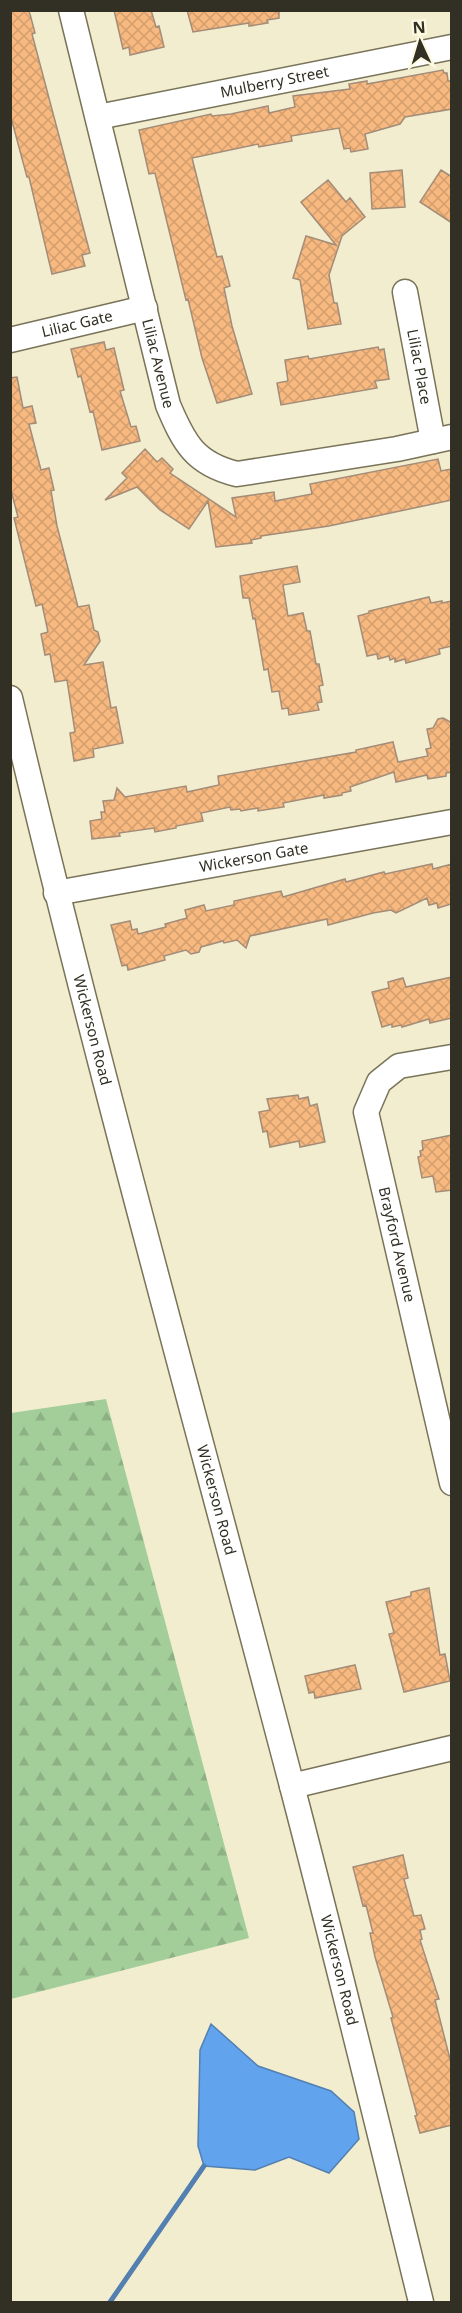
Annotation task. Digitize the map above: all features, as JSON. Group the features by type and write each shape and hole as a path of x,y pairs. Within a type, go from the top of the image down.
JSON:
{"street":[{"name":"Liliac Avenue","path":"72,10 168,405 182,438 198,457 216,469 237,474 442,439"},
{"name":"Mulberry Street","path":"98,117 452,47"},
{"name":"Liliac Place","path":"405,292 442,439"},
{"name":"Liliac Gate","path":"10,340 145,308"},
{"name":"Wickerson Road","path":"10,698 56,893 125,1162 292,1786 421,2302"},
{"name":"Wickerson Gate","path":"56,893 452,822"},
{"name":"Brayford Avenue","path":"451,1481 366,1112 379,1082 399,1066 452,1057"},
{"path":"292,1786 452,1748"}],"green space":[{"path":"106,1399 249,1938 11,1999 11,1413"}],"water":[{"path":"211,2024 258,2066 331,2091 354,2112 359,2139 329,2173 289,2157 255,2170 204,2166 198,2146 200,2050"}],"building":[{"path":"10,10 28,10 30,14 35,33 32,34 90,253 82,255 85,266 52,274 29,177 27,177 10,114"},
{"path":"114,10 151,10 156,27 159,26 164,47 130,55 129,47 123,49"},
{"path":"187,10 279,10 279,18 267,20 268,23 249,26 249,23 193,32"},
{"path":"443,70 447,73 448,81 452,81 452,109 405,117 400,124 365,134 368,149 351,152 350,148 344,149 339,128 291,136 292,141 259,147 258,144 192,158 217,257 222,256 230,286 224,288 232,326 252,394 217,403 202,358 188,299 186,300 155,173 149,174 139,130 211,114 212,116 231,114 268,106 269,113 295,107 293,96 350,89 349,84 367,81 367,84"},
{"path":"402,170 405,207 372,209 370,173"},
{"path":"441,170 452,177 452,223 420,202"},
{"path":"328,180 346,202 350,198 365,217 342,236 329,275 334,303 337,303 341,324 308,329 300,280 293,278 306,236 336,245 301,202"},
{"path":"104,342 106,350 114,348 124,390 120,391 131,427 136,426 140,441 102,450 93,411 90,412 71,349"},
{"path":"378,347 379,350 384,349 389,379 375,381 377,388 281,405 277,383 288,381 285,360 308,356 309,359"},
{"path":"17,377 23,408 32,406 36,423 29,424 41,470 49,468 54,490 51,491 57,526 78,607 89,605 94,630 98,632 100,641 84,665 103,662 111,708 116,707 123,743 93,749 94,757 74,761 70,733 75,732 67,680 55,682 50,654 45,655 41,634 48,632 42,604 36,606 14,518 18,517 10,487 10,378"},
{"path":"145,449 157,462 162,458 173,469 170,473 236,517 232,498 274,492 275,501 312,494 310,484 438,459 441,471 452,469 452,500 329,526 261,536 261,538 251,540 252,543 216,547 208,501 189,529 160,510 137,487 105,500 127,478 122,473"},
{"path":"297,566 300,582 283,585 288,616 303,613 307,631 310,631 316,664 319,664 323,685 319,686 322,702 317,703 319,710 289,715 288,708 282,709 279,691 272,692 268,669 264,670 255,618 253,619 249,598 243,598 240,576"},
{"path":"429,597 431,603 452,601 452,646 439,649 440,654 406,663 405,659 395,662 395,658 390,660 389,656 378,659 377,654 367,656 358,616 369,613 369,611"},
{"path":"443,718 452,723 452,772 446,773 446,776 428,779 427,775 396,782 394,772 350,787 351,791 342,793 342,795 324,798 324,795 283,803 284,807 258,811 258,808 241,811 240,809 231,810 230,807 201,813 203,821 176,826 176,828 155,832 154,828 119,833 120,836 92,839 90,821 102,819 101,812 105,812 103,801 114,800 117,788 125,797 186,786 187,792 219,785 218,776 356,752 356,750 393,742 398,762 428,756 426,749 431,748 427,729 433,728 438,719"},
{"path":"432,864 433,869 452,864 451,904 438,908 437,903 429,905 427,898 396,913 391,910 373,913 328,925 327,919 250,936 246,948 237,940 224,943 223,941 201,947 199,952 191,954 186,950 164,956 165,960 128,970 127,965 122,966 111,925 130,921 132,930 137,929 138,934 166,927 165,924 187,918 185,910 204,905 206,911 234,905 234,901 281,891 283,897 345,879 346,882 384,872 385,874"},
{"path":"452,977 452,1018 430,1023 429,1019 402,1027 401,1025 392,1027 392,1024 382,1027 372,992 389,988 388,982 403,978 406,987"},
{"path":"298,1095 299,1099 308,1097 310,1106 317,1104 325,1142 300,1147 299,1141 270,1147 267,1131 263,1132 259,1112 270,1110 267,1099"},
{"path":"452,1135 452,1190 436,1192 433,1176 422,1178 418,1157 421,1156 420,1151 423,1150 422,1141"},
{"path":"429,1588 440,1655 445,1654 450,1681 404,1692 389,1634 394,1633 386,1602 411,1596 411,1592"},
{"path":"355,1665 361,1689 315,1698 314,1692 309,1693 305,1676"},
{"path":"403,1855 408,1878 404,1879 414,1916 421,1915 425,1929 420,1930 422,1939 420,1940 439,1999 435,2000 452,2067 452,2125 420,2133 391,2018 393,2017 375,1957 370,1933 373,1933 366,1905 363,1906 353,1867"}],"waterway":[{"path":"110,2302 204,2166"}]}
